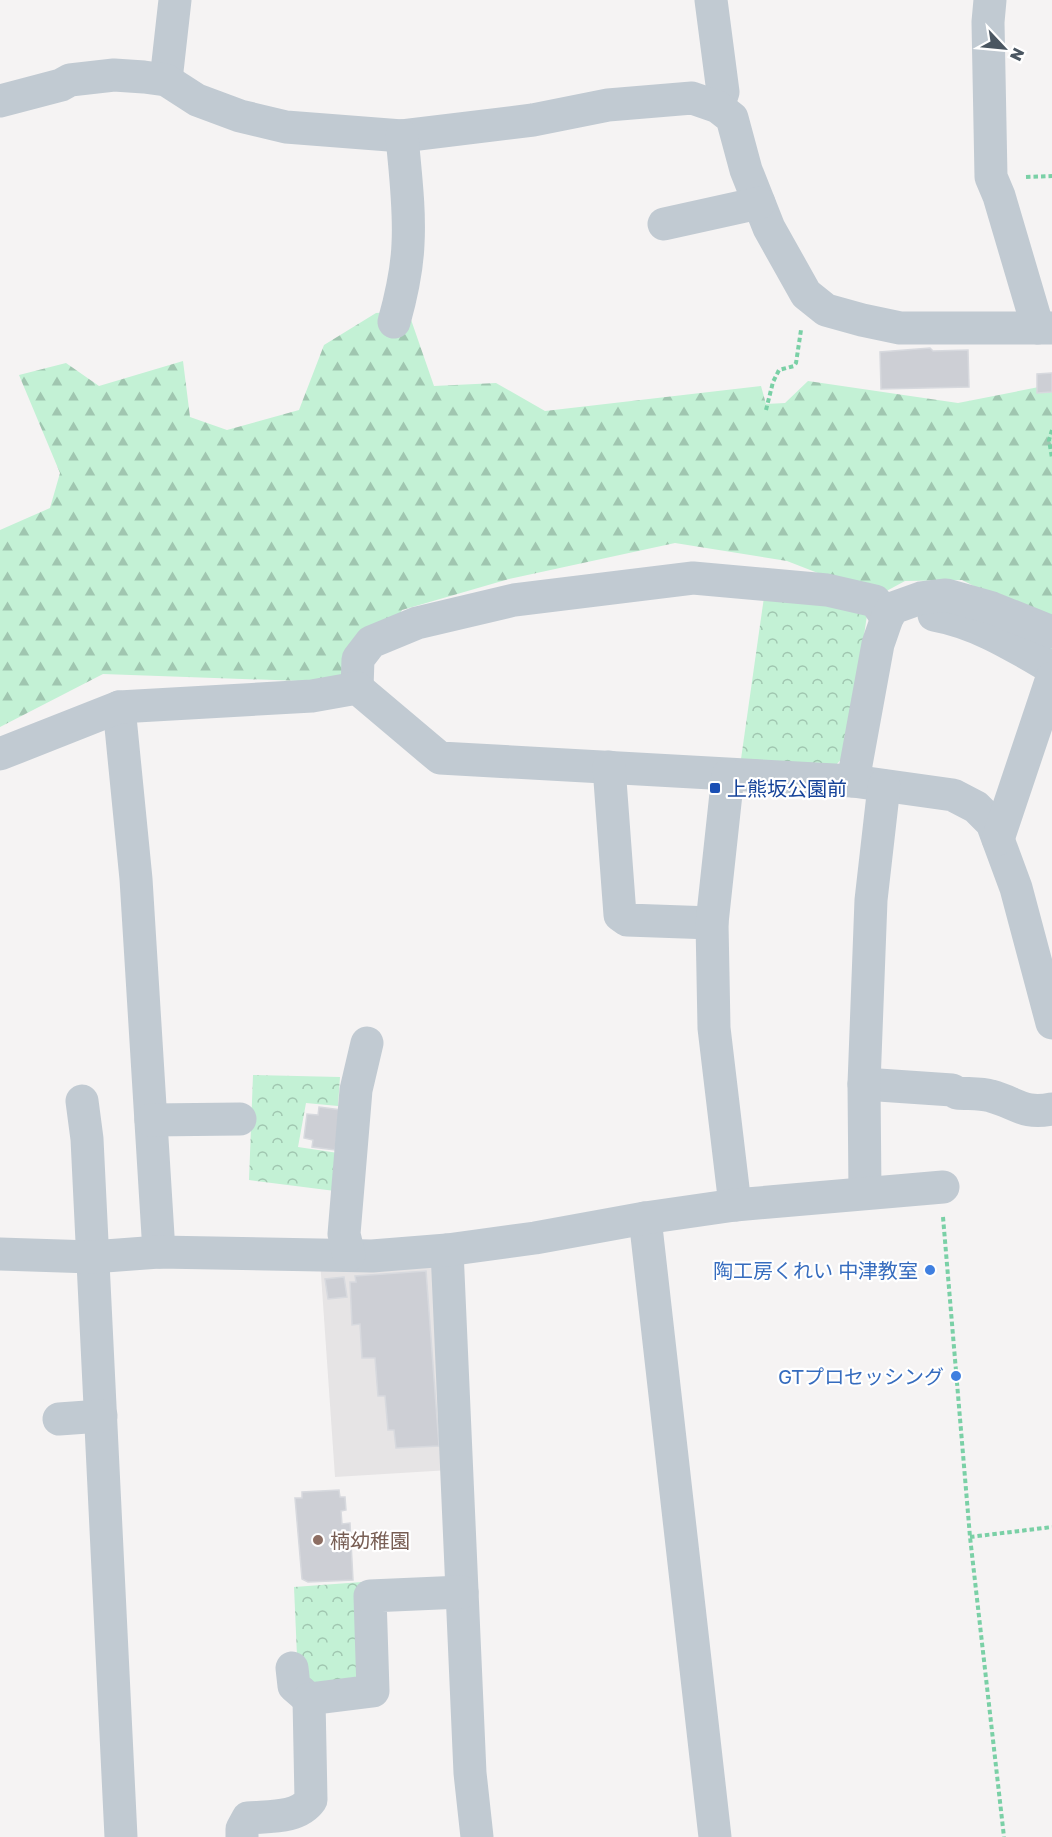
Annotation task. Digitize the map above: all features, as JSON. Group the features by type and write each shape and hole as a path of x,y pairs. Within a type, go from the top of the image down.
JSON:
{"street":[{"path":"166,81 175,0"},
{"path":"711,0 723,92 718,107"},
{"path":"0,101 61,85 70,80 114,75 166,81 197,100 240,116 274,124 402,136 512,123 608,105 692,98 718,107 732,118 746,171 769,228 791,271 812,301 826,310 900,328 1045,328 991,177 994,120 988,22 990,0"},
{"path":"394,322 403,287 408,246 409,216 402,136"},
{"path":"664,224 759,204"},
{"path":"357,688 358,659 371,642 417,623 514,600 693,578 827,590 875,601 890,613 953,619 997,636 1052,668"},
{"path":"865,1193 864,1084 871,900 869,783 878,644 890,613 921,598 946,596 992,608 1052,632"},
{"path":"998,839 1052,678"},
{"path":"0,754 119,707 312,696 357,688"},
{"path":"357,688 440,758 869,783 953,795 976,807 992,823 1016,888 1052,1023"},
{"path":"119,707 136,879 159,1252"},
{"path":"609,767 620,915 627,920 712,923"},
{"path":"728,775 712,923 714,1028 735,1205"},
{"path":"349,1255 344,1234 356,1090 371,1062"},
{"path":"864,1084 952,1090 957,1093 991,1096 1027,1111 1039,1112 1052,1109"},
{"path":"82,1101 87,1139 121,1837"},
{"path":"151,1120 240,1119"},
{"path":"0,1254 92,1257 159,1252 372,1256 447,1250 535,1238 645,1218 735,1205 943,1187"},
{"path":"645,1218 715,1837"},
{"path":"447,1250 470,1773 477,1837"},
{"path":"59,1419 101,1416"},
{"path":"309,1700 373,1691 370,1596 462,1593"},
{"path":"242,1837 242,1829 248,1818 297,1812 306,1808 311,1800 309,1700 294,1686 292,1668"}],"path":[{"path":"766,410 773,382 779,370 794,366 796,363 801,323 812,301"},
{"path":"1052,429 1049,440 1052,458"},
{"path":"943,1187 942,1199 970,1537 1004,1837"},
{"path":"970,1537 1052,1527"}],"shaded area":[{"path":"432,1258 450,1470 335,1477 320,1260"}],"green space":[{"path":"408,311 434,386 496,383 545,411 761,386 766,404 785,403 808,381 958,403 1049,385 1052,393 1052,659 1035,617 962,580 905,581 868,601 859,589 787,561 675,543 509,579 402,610 357,683 103,674 0,727 0,530 50,508 60,473 19,375 66,363 99,386 183,361 190,417 227,430 299,410 324,345 376,313"},
{"path":"765,590 867,615 847,753 835,766 741,759"},
{"path":"253,1075 340,1077 338,1106 306,1103 298,1147 338,1153 335,1191 249,1180"},
{"path":"362,1582 370,1671 362,1686 315,1692 298,1679 294,1587"}],"building":[{"path":"930,348 933,351 968,350 969,387 881,389 880,352"},
{"path":"1052,373 1052,392 1037,393 1037,374"},
{"path":"319,1107 341,1110 335,1150 312,1147 313,1140 304,1138 307,1114 318,1115"},
{"path":"426,1271 439,1446 396,1448 394,1430 388,1430 385,1396 378,1396 375,1358 362,1358 360,1324 352,1325 350,1282 356,1282 355,1276"},
{"path":"344,1277 347,1297 328,1299 325,1279"},
{"path":"339,1490 340,1497 345,1497 346,1510 341,1511 342,1524 350,1523 353,1580 308,1582 302,1579 295,1498 302,1498 302,1492"}],"place":[{"name":"上熊坂公園前","path":"715,788"},
{"name":"陶工房くれい 中津教室","path":"930,1270"},
{"name":"GTプロセッシング","path":"956,1376"},
{"name":"楠幼稚園","path":"318,1540"}]}
